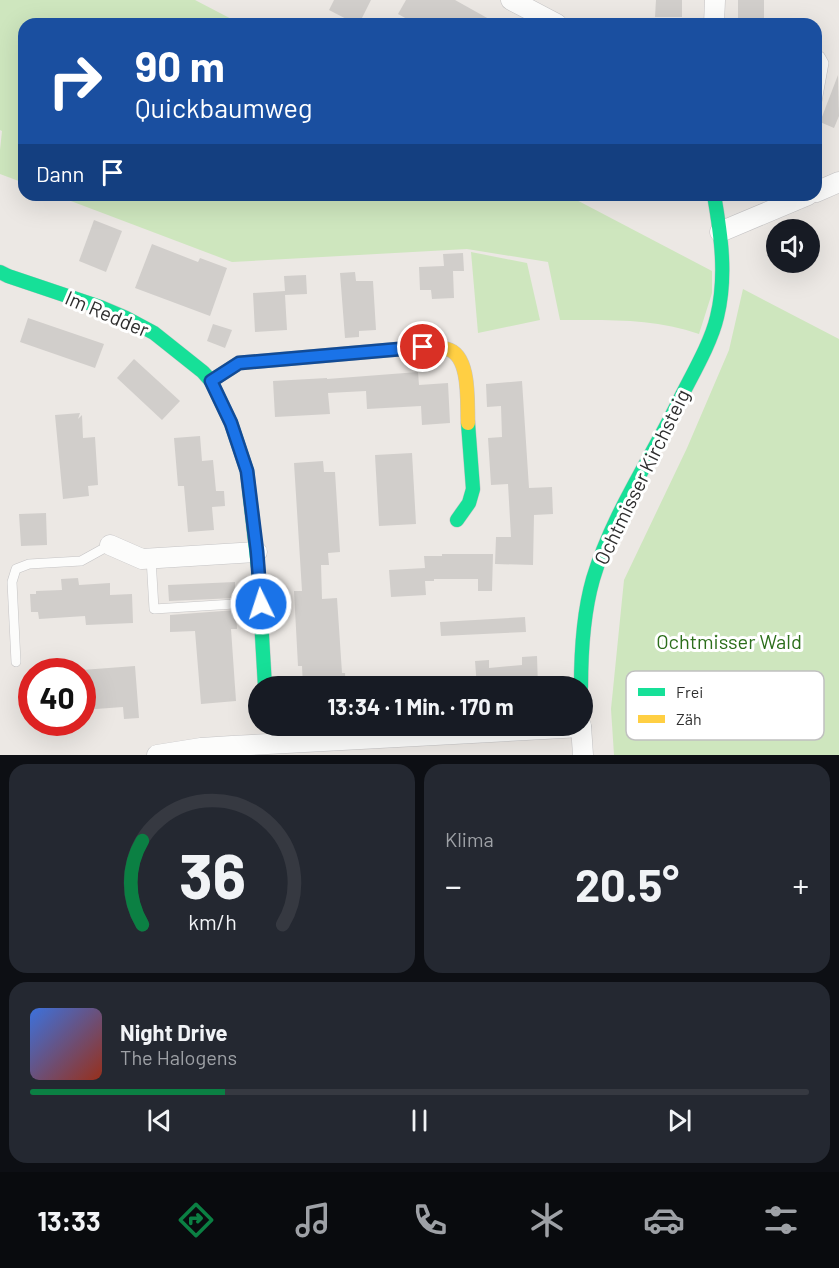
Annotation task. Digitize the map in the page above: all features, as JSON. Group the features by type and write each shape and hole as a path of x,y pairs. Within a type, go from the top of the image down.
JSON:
{"street":[{"path":"511,0 546,18"},
{"path":"714,18 715,0"},
{"path":"822,189 839,182"},
{"name":"Ochtmisser Kirchsteig","path":"581,676 587,609 593,580 606,542 679,403 717,319 723,262 715,201"},
{"path":"720,232 794,201"},
{"name":"Im Redder","path":"0,272 126,318 154,333 211,381 231,423 247,471 257,552 264,676"},
{"path":"211,381 239,363 423,347 448,349 457,354 463,364 465,375 473,489 469,503 457,520"},
{"path":"110,545 142,558 257,552"},
{"path":"157,755 201,752 262,736"},
{"path":"582,736 583,755"}],"lane":[{"path":"822,60 824,63 822,74"},
{"path":"16,662 12,582 16,569 29,564 81,561 110,545"},
{"path":"151,558 154,609 234,604"}],"green space":[{"path":"0,0 195,0 230,18 18,18 18,181 0,174 2,131 0,130"},
{"path":"71,201 578,201 712,271 712,293 699,334 648,323 613,320 560,320 548,262 467,249 232,262"},
{"path":"471,252 527,263 540,320 478,333"},
{"name":"Ochtmisser Wald","path":"743,289 839,339 839,755 614,755 611,709 624,580 687,448 729,350"}],"building":[{"path":"334,0 371,0 362,18 344,18 329,10"},
{"path":"406,0 455,0 487,18 405,18 398,14"},
{"path":"656,0 682,0 682,17 655,17"},
{"path":"738,0 764,0 764,18 738,18"},
{"path":"838,75 839,116 834,128 822,123 822,117"},
{"path":"94,220 122,231 106,272 79,261"},
{"path":"152,244 198,262 200,258 227,268 210,316 135,288"},
{"path":"463,253 464,271 453,271 454,298 432,299 431,290 420,290 419,267 444,266 443,254"},
{"path":"355,272 356,281 373,281 376,330 359,331 359,337 345,338 340,273"},
{"path":"306,275 307,294 285,295 287,330 255,332 253,293 285,291 284,276"},
{"path":"28,318 104,344 95,368 20,342"},
{"path":"213,324 232,330 225,348 207,341"},
{"path":"134,359 180,401 162,420 117,378"},
{"path":"418,372 419,385 448,383 450,423 422,425 421,406 367,409 366,391 328,393 330,414 275,417 273,381"},
{"path":"522,381 529,488 552,487 553,514 534,515 533,565 495,564 496,537 511,537 508,484 491,485 488,438 502,437 501,406 487,407 486,384"},
{"path":"80,413 78,419 82,415 83,438 95,437 98,485 88,486 89,496 63,499 55,415"},
{"path":"200,436 202,461 213,460 216,491 224,491 225,506 212,507 214,530 188,532 184,486 178,486 174,438"},
{"path":"412,453 416,524 379,526 375,455"},
{"path":"323,461 324,472 335,472 340,552 328,553 329,565 321,565 322,599 337,598 342,673 345,673 345,676 302,676 302,666 298,666 294,591 302,591 294,463"},
{"path":"46,513 47,545 21,546 19,514"},
{"path":"442,554 493,554 492,591 478,591 478,579 434,579 434,581 425,581 426,595 391,597 389,570 425,568 424,556 442,556"},
{"path":"78,578 79,585 110,583 110,595 132,594 133,623 86,625 85,616 39,619 38,612 31,612 30,594 36,594 36,591 62,590 61,579"},
{"path":"235,582 235,598 169,601 168,585"},
{"path":"236,610 237,629 231,629 236,701 201,704 195,631 170,632 170,615"},
{"path":"525,617 526,632 441,636 440,622"},
{"path":"537,656 538,676 476,676 475,661 489,660 489,668 522,665 522,657"},
{"path":"135,666 139,718 124,719 123,707 96,709 96,669"}],"traffic: fast":[{"path":"581,676 585,619 593,579 601,555 621,510 701,359 717,317 722,271 721,240 715,201"},
{"path":"0,272 126,318 154,333 211,381 231,423 247,471 258,568 264,676"},
{"path":"457,520 469,503 473,489 468,423"}],"traffic: slow":[{"path":"211,381 239,363 423,347 444,348 455,353 464,370 468,423"}],"route":[{"path":"261,604 247,471 231,423 211,381 239,363 423,347"}]}
